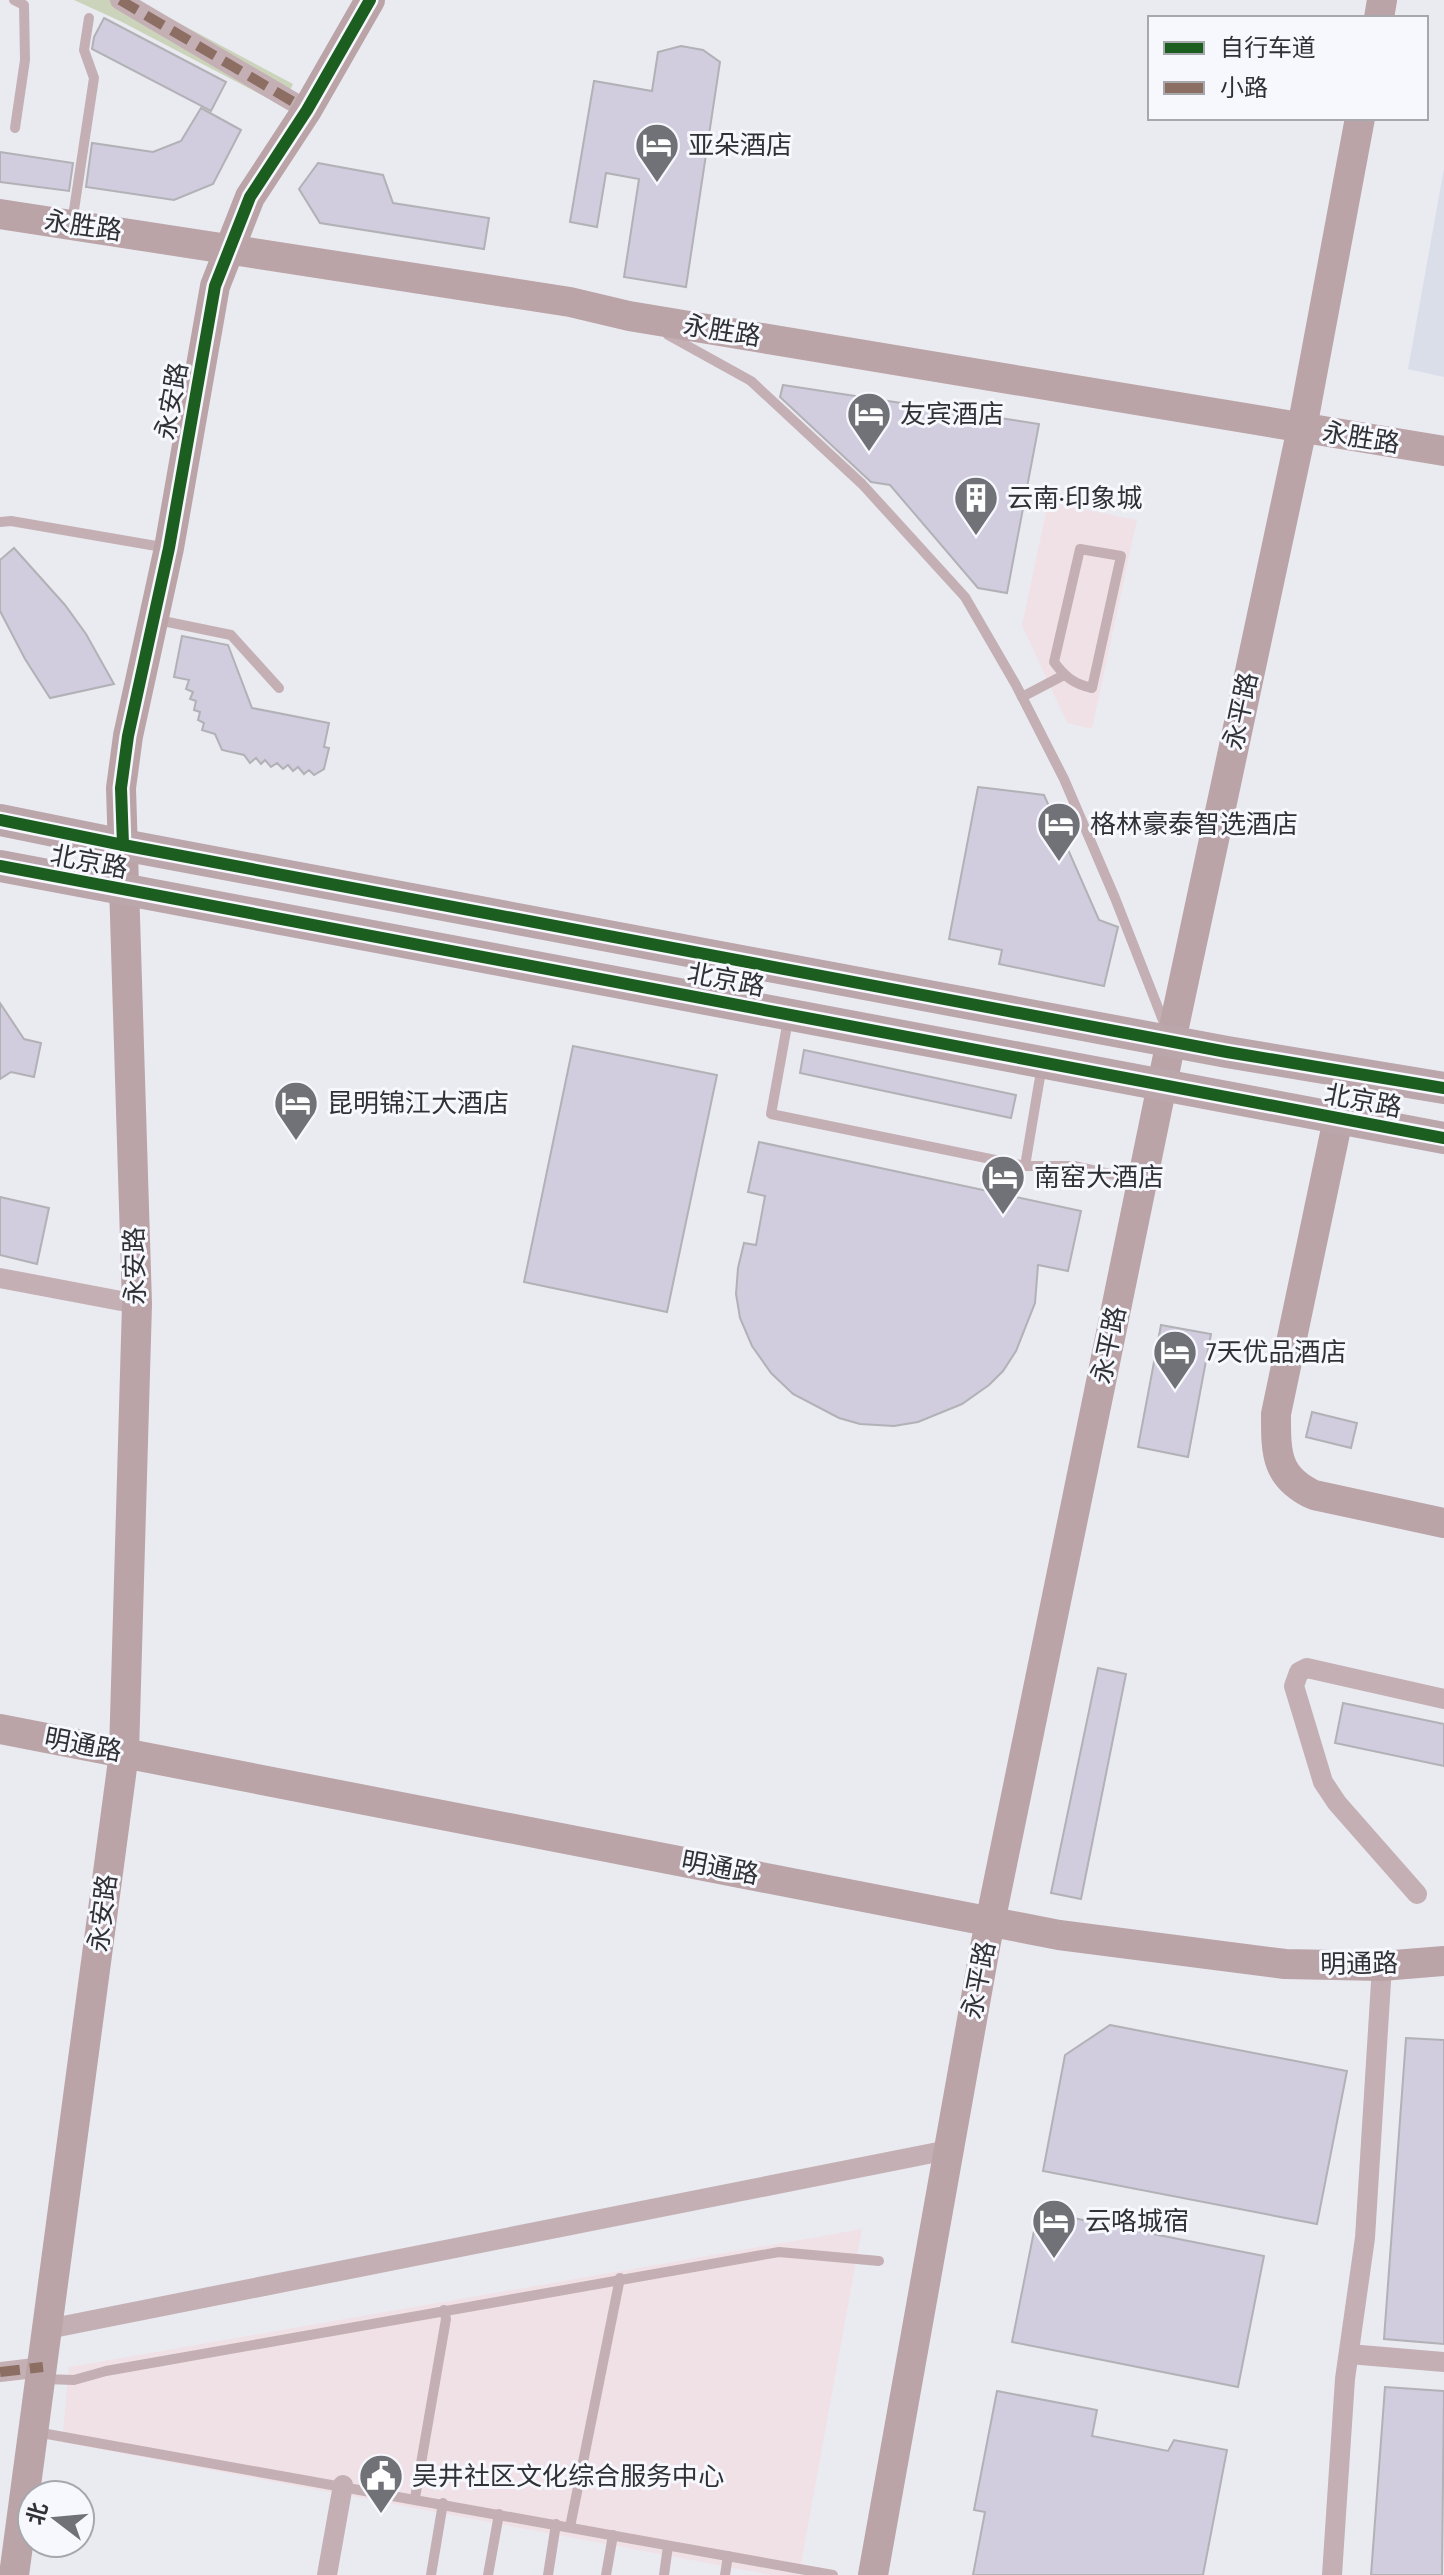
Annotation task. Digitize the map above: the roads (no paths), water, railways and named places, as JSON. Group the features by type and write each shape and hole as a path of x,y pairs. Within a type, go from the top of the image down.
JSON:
{"main road":[{"name":"北京路","path":"0,820 1171,1041 1444,1088"},
{"name":"北京路","path":"0,866 125,892 1163,1083 1444,1138"}],"street":[{"path":"120,0 307,110"},
{"name":"永安路","path":"14,2575 124,1753 137,1304 121,788 128,736 169,548 215,286 250,197 307,110 370,0"},
{"name":"永平路","path":"873,2575 991,1921 1171,1041 1302,428 1360,120"},
{"name":"永胜路","path":"0,214 570,302 629,316 1444,451"},
{"path":"1338,1119 1276,1414 1276,1446 1283,1469 1297,1487 1314,1495 1444,1523"},
{"path":"0,1278 137,1304"},
{"path":"1417,1894 1337,1803 1323,1782 1294,1686 1299,1672 1307,1668 1444,1699"},
{"name":"明通路","path":"0,1729 1059,1935 1285,1964 1382,1966 1444,1961"},
{"path":"1332,2575 1349,2354 1365,2238 1382,1966"},
{"path":"48,2329 948,2150"},
{"path":"1349,2354 1444,2362"},
{"path":"0,2372 42,2373"},
{"path":"327,2575 343,2485"}],"lane":[{"path":"14,0 24,5 25,60 15,128"},
{"path":"71,225 94,78 84,50 89,18"},
{"path":"629,316 708,355 751,381 862,484 965,597 1064,779 1110,885 1171,1041"},
{"path":"0,522 11,521 169,548"},
{"path":"1080,549 1121,556 1092,688 1077,685 1064,675 1054,662 1080,549"},
{"path":"153,620 231,635 279,688"},
{"path":"1022,697 1064,675"},
{"path":"789,1014 771,1114 1025,1166 1074,1166 1143,1182"},
{"path":"1025,1166 1042,1061"},
{"path":"42,2373 74,2380 106,2371 779,2252 879,2261"},
{"path":"570,2527 620,2278"},
{"path":"415,2498 446,2319 444,2310"},
{"path":"34,2431 833,2575"},
{"path":"431,2575 443,2503"},
{"path":"488,2575 499,2514"},
{"path":"548,2575 556,2524"},
{"path":"606,2575 613,2535"},
{"path":"664,2575 668,2546"},
{"path":"725,2575 728,2556"}],"place":[{"name":"亚朵酒店","path":"657,184"},
{"name":"友宾酒店","path":"869,453"},
{"name":"云南·印象城","path":"976,537"},
{"name":"格林豪泰智选酒店","path":"1059,863"},
{"name":"昆明锦江大酒店","path":"296,1142"},
{"name":"南窑大酒店","path":"1003,1216"},
{"name":"7天优品酒店","path":"1175,1391"},
{"name":"云咯城宿","path":"1054,2260"},
{"name":"吴井社区文化综合服务中心","path":"381,2515"}]}
